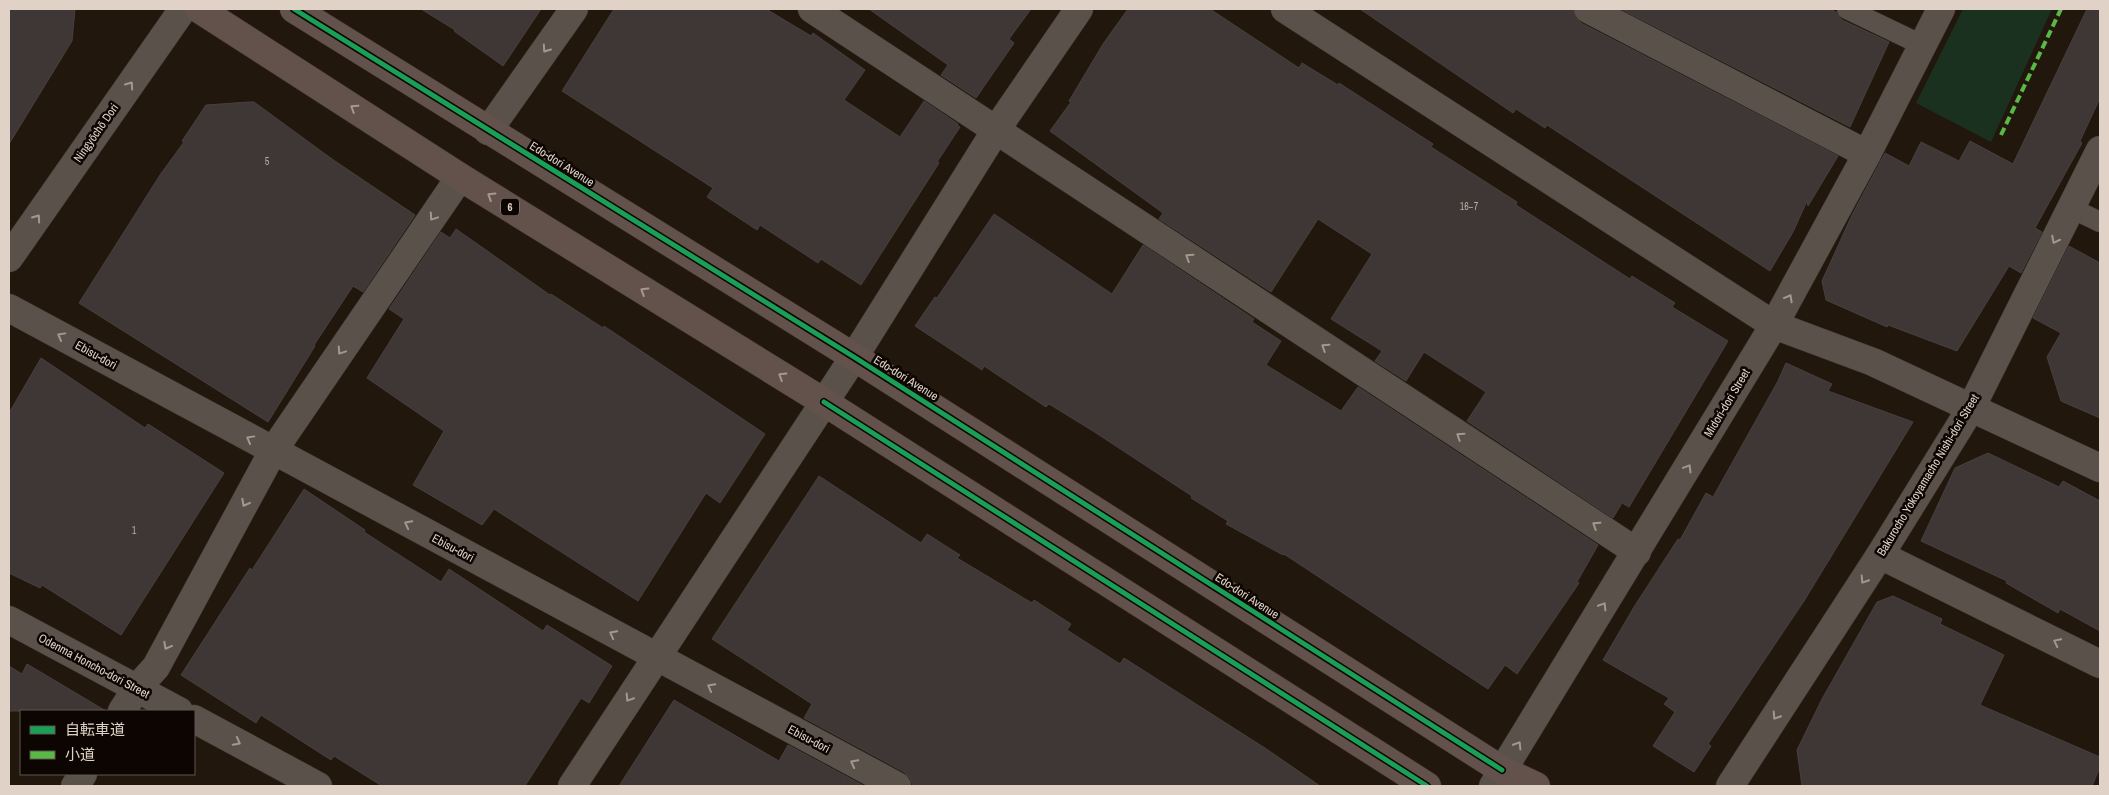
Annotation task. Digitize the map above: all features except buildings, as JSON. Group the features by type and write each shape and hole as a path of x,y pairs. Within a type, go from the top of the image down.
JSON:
{"highway":[{"name":"6","path":"198,9 460,177 824,402 1427,786"},
{"name":"Edo-dori Avenue","path":"294,9 488,131 854,356 1498,778 1536,786"}],"street":[{"name":"Ningyōchō Dori","path":"9,258 183,9"},
{"path":"488,131 574,9"},
{"path":"812,9 1637,552"},
{"path":"572,786 854,356 996,130 1079,9"},
{"path":"1284,9 1774,324 1873,362 2100,468"},
{"path":"1588,9 1867,154"},
{"name":"Midori-dori Street","path":"1498,778 1774,324 1867,154 1941,9"},
{"name":"Bakurocho Yokoyamacho Nishi-dori Street","path":"1730,786 1880,555 1971,408 2100,150"},
{"path":"123,710 137,688 156,666 273,451 460,177"},
{"name":"Ebisu-dori","path":"9,308 897,786"},
{"path":"1880,555 2100,664"},
{"name":"Odenma Honcho-dori Street","path":"9,620 177,710"},
{"path":"195,720 318,786"},
{"path":"75,786 82,775"}],"lane":[{"path":"1848,9 1922,45"},
{"path":"2071,208 2100,222"}],"green space":[{"path":"1963,9 2052,9 1991,142 1916,103"}],"marked path":[{"path":"2001,135 2061,9"}],"cycle path":[{"path":"294,9 854,357 1502,770"},
{"path":"824,402 1427,786"}]}
